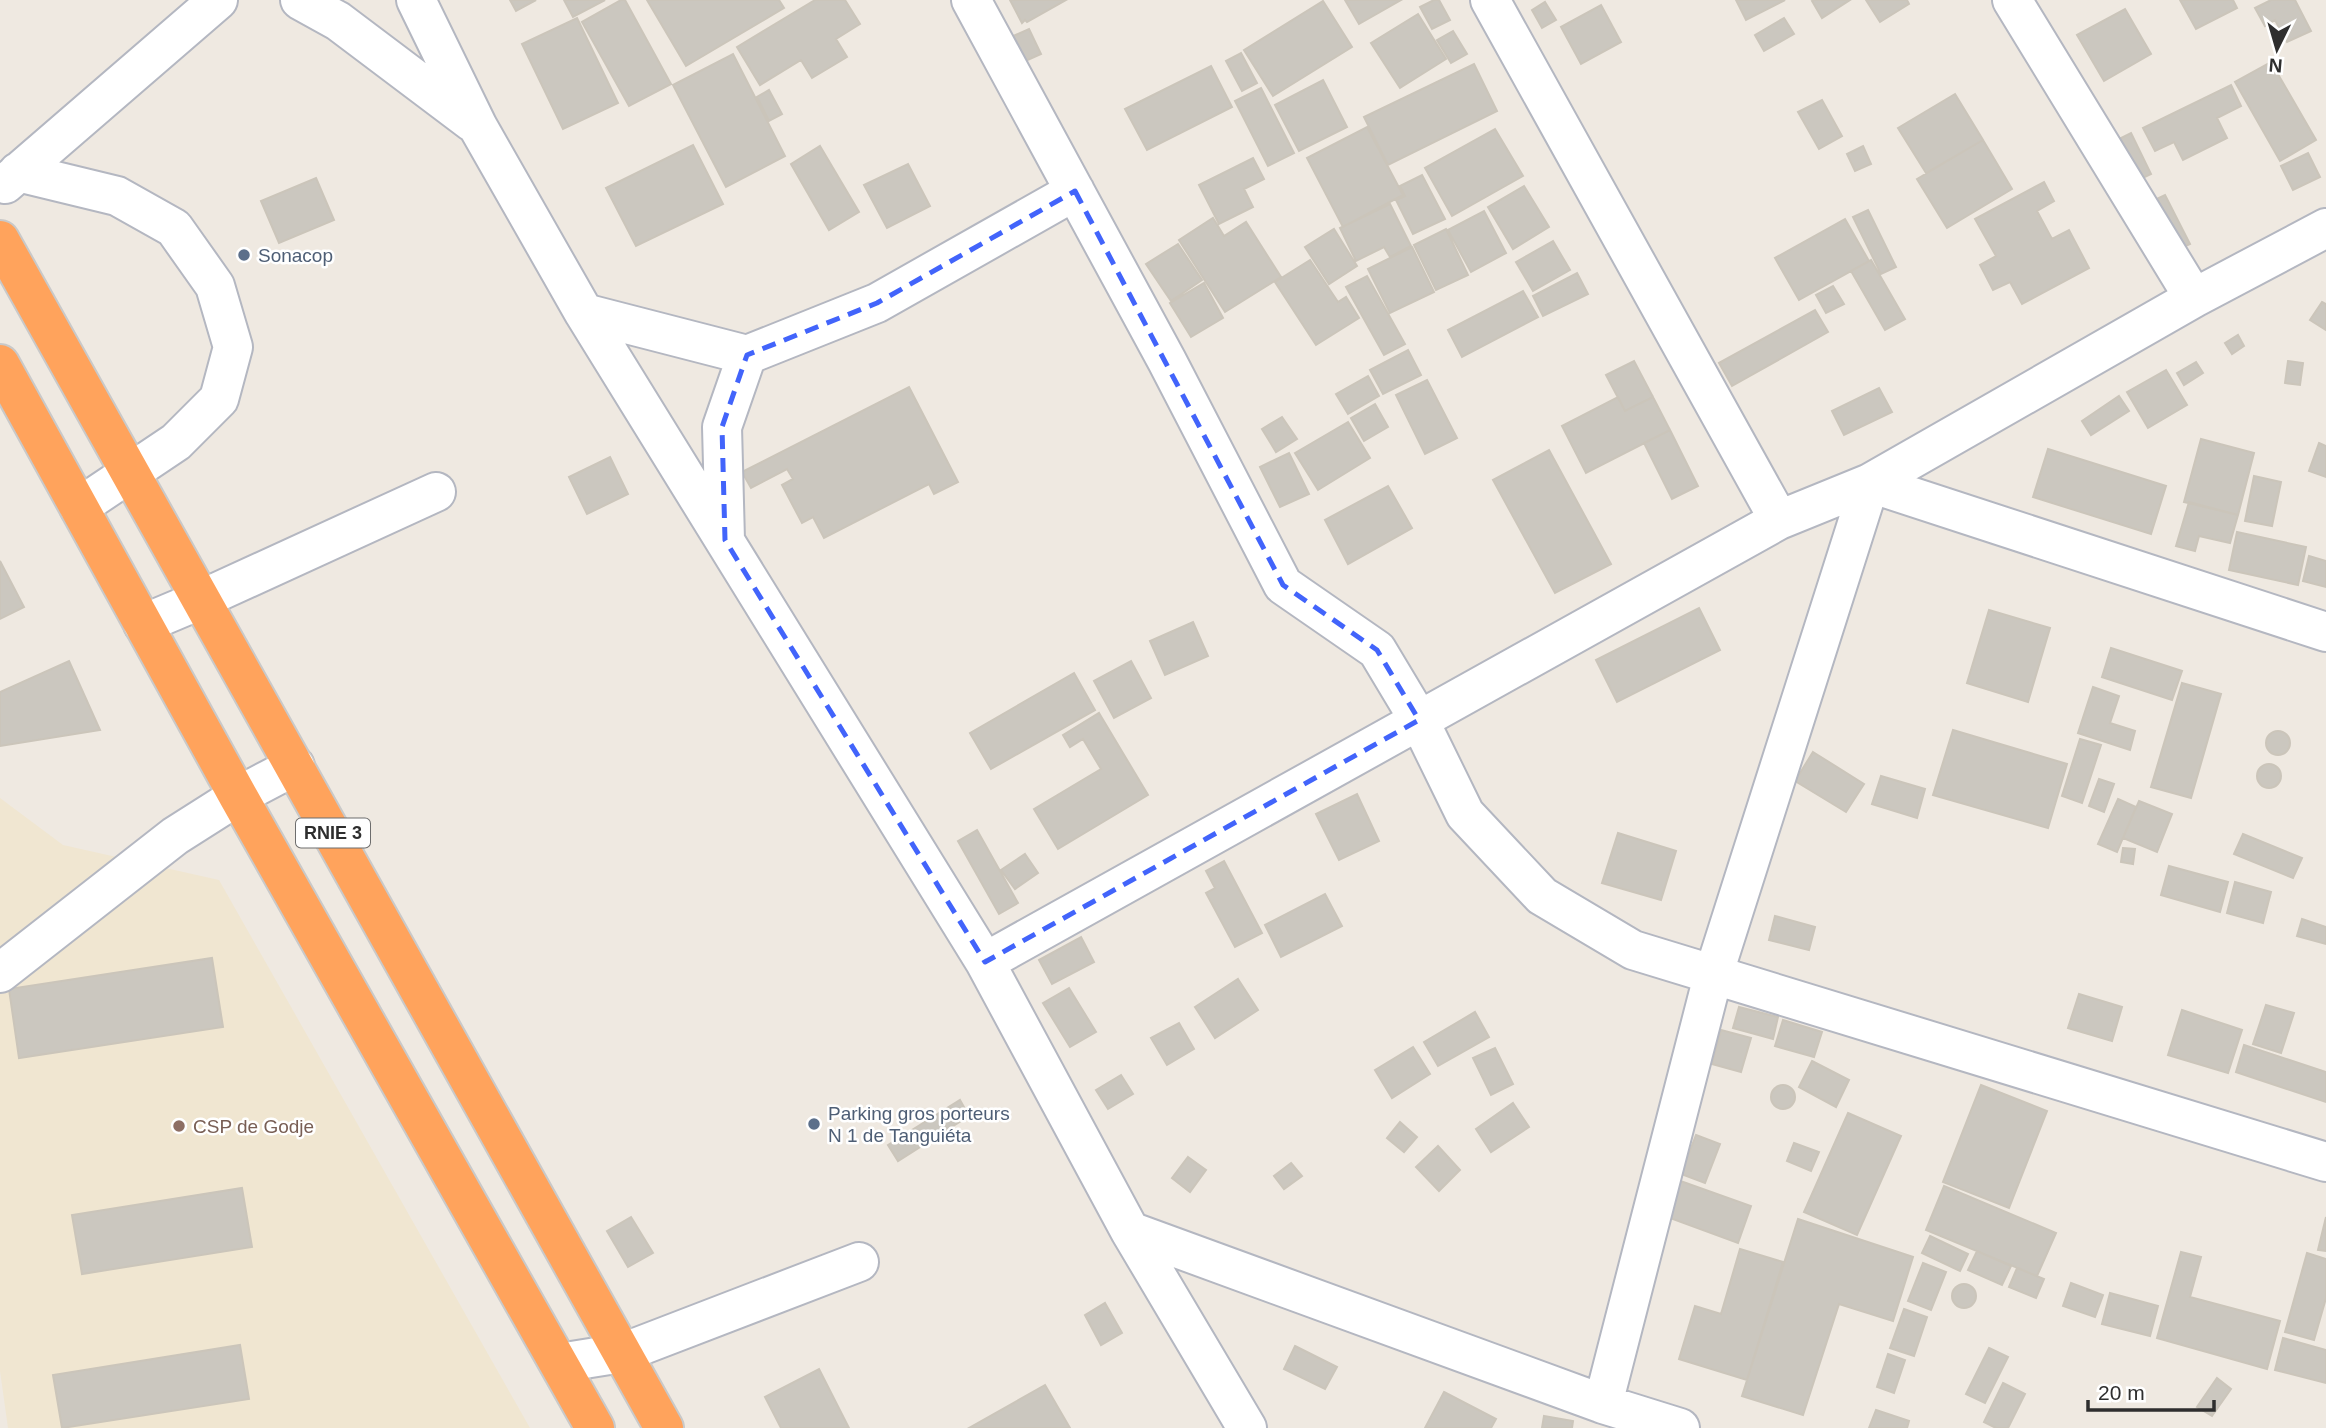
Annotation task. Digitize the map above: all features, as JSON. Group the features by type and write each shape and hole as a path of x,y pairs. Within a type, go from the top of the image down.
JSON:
{"highway":[{"name":"RNIE 3","path":"0,240 664,1428"},
{"name":"RNIE 3","path":"0,364 238,796 594,1428"}],"street":[{"path":"9,180 218,0"},
{"path":"300,0 338,21 478,127"},
{"path":"416,0 478,127 584,313 985,962 1130,1231 1247,1428"},
{"path":"971,0 1167,361 1283,585 1377,650 1419,720 1465,814 1542,896 1633,950 2326,1162"},
{"path":"1490,0 1779,520"},
{"path":"2012,0 2194,298"},
{"path":"9,180 117,196 174,228 215,286 233,347 219,399 176,442 79,507"},
{"path":"584,313 747,355 877,303 1075,191"},
{"path":"985,962 1779,520 1870,483 2194,298 2326,228"},
{"path":"725,540 722,427 747,355"},
{"path":"1870,483 2326,632"},
{"path":"1603,1404 1713,976 1870,483"},
{"path":"143,624 436,492"},
{"path":"0,973 175,836 238,796 295,766"},
{"path":"1130,1231 1603,1404 1680,1428"},
{"path":"559,1363 622,1353 859,1262"}],"highlighted area":[{"path":"1075,191 1283,585 1377,650 1419,720 985,962 725,540 722,427 747,355 877,303"}],"shaded area":[{"name":"CSP de Godje","path":"0,798 63,845 219,880 530,1428 8,1428 0,1371"}],"building":[{"path":"510,0 536,0 516,11"},
{"path":"564,0 605,0 573,17"},
{"path":"625,0 671,84 629,106 582,22"},
{"path":"647,0 779,0 784,8 686,66"},
{"path":"815,0 845,0 860,24 836,39 847,57 812,78 801,60 760,85 737,47"},
{"path":"1010,0 1066,0 1022,23"},
{"path":"1345,0 1401,0 1359,24"},
{"path":"1439,0 1450,20 1432,29 1420,7"},
{"path":"1736,0 1785,0 1746,20"},
{"path":"1850,0 1822,18 1812,1"},
{"path":"1866,0 1907,0 1909,4 1880,22"},
{"path":"2180,0 2233,0 2237,8 2196,29"},
{"path":"2271,0 2295,0 2311,31 2287,42 2275,20 2265,26 2255,8"},
{"path":"1323,1 1352,47 1273,96 1244,50"},
{"path":"1545,2 1556,20 1542,28 1532,10"},
{"path":"1601,5 1621,42 1581,64 1561,27"},
{"path":"2125,9 2151,54 2104,81 2077,35"},
{"path":"1418,14 1446,59 1400,88 1371,43"},
{"path":"577,18 618,103 563,129 522,44"},
{"path":"1784,18 1794,34 1764,51 1755,35"},
{"path":"1029,29 1041,54 1021,63 1009,38"},
{"path":"1453,31 1467,54 1451,63 1437,40"},
{"path":"1241,53 1257,83 1242,91 1226,61"},
{"path":"733,54 785,156 726,187 673,85"},
{"path":"2271,62 2316,140 2280,161 2235,82"},
{"path":"1474,64 1497,111 1388,165 1364,117"},
{"path":"1211,66 1232,107 1147,150 1125,109"},
{"path":"1323,80 1347,127 1299,151 1275,105"},
{"path":"2231,85 2241,106 2217,118 2227,138 2183,160 2174,142 2155,151 2143,128"},
{"path":"1261,88 1294,153 1268,166 1235,101"},
{"path":"769,90 782,114 769,121 757,97"},
{"path":"1955,94 1983,140 1926,173 1898,128"},
{"path":"1822,100 1842,136 1819,149 1798,112"},
{"path":"1367,127 1403,195 1343,227 1307,158"},
{"path":"1495,129 1523,176 1452,216 1425,168"},
{"path":"2131,133 2151,174 2132,183 2111,143"},
{"path":"1983,140 2012,189 1947,228 1917,179"},
{"path":"693,145 723,204 636,246 606,188"},
{"path":"820,146 859,212 829,230 791,164"},
{"path":"1863,146 1871,164 1855,171 1847,154"},
{"path":"2308,153 2320,177 2293,190 2281,166"},
{"path":"1253,158 1264,179 1244,189 1253,207 1219,224 1199,185"},
{"path":"908,164 930,206 887,228 864,185"},
{"path":"1422,175 1445,219 1413,234 1396,200 1405,196 1400,186"},
{"path":"316,178 334,220 279,243 261,201"},
{"path":"2044,182 2054,201 2037,211 2052,239 2069,230 2089,268 2022,304 2010,282 1993,290 1980,265 1996,256 1975,219"},
{"path":"1524,186 1549,227 1513,249 1488,207"},
{"path":"2165,195 2190,244 2170,253 2146,204"},
{"path":"1390,204 1411,246 1390,257 1384,247 1356,261 1340,228"},
{"path":"1868,210 1896,267 1881,274 1853,217"},
{"path":"1484,211 1506,253 1471,272 1448,230"},
{"path":"1213,218 1224,236 1246,222 1281,277 1225,312 1179,240"},
{"path":"1845,219 1869,261 1799,300 1775,258"},
{"path":"1334,229 1357,266 1329,284 1305,247"},
{"path":"1446,229 1468,275 1436,290 1414,245"},
{"path":"1553,241 1570,270 1533,291 1516,262"},
{"path":"1178,244 1202,280 1171,301 1146,264"},
{"path":"1412,247 1434,292 1390,313 1368,269"},
{"path":"1310,260 1338,302 1346,297 1359,318 1316,345 1275,282"},
{"path":"1871,260 1905,319 1885,330 1851,271"},
{"path":"1577,273 1588,294 1543,316 1533,296"},
{"path":"1367,276 1405,344 1384,355 1346,287"},
{"path":"1204,283 1223,318 1191,337 1170,303"},
{"path":"1833,286 1844,304 1826,313 1816,295"},
{"path":"1523,291 1538,317 1462,357 1448,330"},
{"path":"2322,302 2326,304 2326,330 2310,320"},
{"path":"1815,310 1828,332 1732,386 1719,363"},
{"path":"2238,335 2244,346 2232,354 2225,343"},
{"path":"1408,350 1421,375 1383,394 1370,370"},
{"path":"1634,361 1653,397 1625,411 1606,375"},
{"path":"2288,361 2303,363 2300,385 2285,383"},
{"path":"2196,362 2203,373 2184,385 2177,373"},
{"path":"2166,370 2187,405 2148,428 2127,392"},
{"path":"1368,376 1379,396 1348,414 1336,394"},
{"path":"1427,380 1457,438 1425,454 1396,395"},
{"path":"909,387 958,482 934,494 929,484 824,538 813,517 802,523 782,485 793,479 787,469 751,488 742,472"},
{"path":"1879,388 1892,412 1844,435 1832,411"},
{"path":"2119,396 2129,411 2091,435 2082,421"},
{"path":"1618,397 1625,411 1653,397 1670,430 1586,473 1562,426"},
{"path":"1375,404 1388,427 1364,441 1351,418"},
{"path":"1282,417 1297,439 1276,452 1262,429"},
{"path":"1348,422 1370,458 1318,490 1295,453"},
{"path":"1670,430 1698,486 1672,499 1644,443"},
{"path":"2201,439 2254,453 2238,515 2184,502"},
{"path":"2319,443 2326,446 2326,477 2309,471"},
{"path":"2048,449 2166,486 2151,534 2033,497"},
{"path":"1549,450 1611,564 1555,593 1493,480"},
{"path":"1289,453 1309,494 1280,507 1260,467"},
{"path":"610,457 628,494 587,514 569,477"},
{"path":"2254,476 2281,482 2272,526 2245,521"},
{"path":"1388,486 1412,528 1348,564 1325,520"},
{"path":"2189,502 2238,515 2230,543 2199,536 2195,551 2176,546"},
{"path":"2237,532 2306,547 2298,585 2229,570"},
{"path":"2309,556 2326,561 2326,587 2303,581"},
{"path":"0,561 24,607 0,619"},
{"path":"1699,608 1720,650 1617,702 1596,660"},
{"path":"1989,610 2050,628 2028,702 1967,683"},
{"path":"1193,622 1208,656 1165,675 1150,641"},
{"path":"2111,648 2182,671 2172,700 2102,677"},
{"path":"69,661 100,730 0,746 0,692"},
{"path":"1131,661 1151,698 1114,718 1094,681"},
{"path":"1074,673 1095,710 991,769 970,733"},
{"path":"2182,683 2221,694 2191,798 2151,787"},
{"path":"2093,687 2119,696 2110,723 2135,731 2130,750 2078,733"},
{"path":"1099,713 1148,795 1058,849 1034,809 1101,769 1083,739 1070,747 1063,735"},
{"path":"1953,730 2067,764 2048,828 1933,795"},
{"path":"2278,731 2289,738 2290,743 2283,754 2278,755 2267,748 2266,743 2273,732"},
{"path":"2080,739 2101,745 2082,803 2062,796"},
{"path":"1813,752 1864,784 1846,812 1795,781"},
{"path":"2269,764 2278,767 2281,776 2278,785 2269,788 2260,785 2257,776 2260,767"},
{"path":"1881,776 1925,789 1917,818 1872,804"},
{"path":"2099,779 2114,784 2104,812 2089,806"},
{"path":"1357,794 1379,841 1339,860 1316,814"},
{"path":"2118,799 2136,807 2117,852 2098,844"},
{"path":"2139,801 2172,814 2157,852 2123,838"},
{"path":"977,830 1018,903 999,914 958,841"},
{"path":"1618,833 1676,851 1661,900 1602,883"},
{"path":"2243,834 2302,858 2293,878 2234,854"},
{"path":"2123,848 2135,849 2133,864 2121,862"},
{"path":"1025,854 1038,873 1015,889 1001,870"},
{"path":"1224,861 1262,933 1235,947 1206,893 1215,888 1206,871"},
{"path":"2169,866 2228,882 2220,912 2161,895"},
{"path":"2235,882 2271,892 2263,923 2227,913"},
{"path":"1325,894 1342,926 1281,957 1265,925"},
{"path":"1775,916 1815,927 1809,950 1769,940"},
{"path":"2302,919 2326,927 2326,944 2297,936"},
{"path":"1081,937 1094,962 1052,984 1039,960"},
{"path":"212,958 223,1027 19,1058 9,989"},
{"path":"1238,979 1258,1010 1215,1038 1195,1007"},
{"path":"1069,988 1096,1032 1070,1047 1043,1003"},
{"path":"2079,994 2122,1007 2112,1041 2068,1028"},
{"path":"2266,1005 2294,1013 2281,1053 2253,1044"},
{"path":"1739,1007 1778,1017 1773,1039 1733,1028"},
{"path":"2182,1010 2242,1030 2228,1073 2168,1055"},
{"path":"1475,1012 1489,1037 1438,1066 1424,1042"},
{"path":"1783,1020 1822,1032 1814,1057 1775,1046"},
{"path":"1179,1023 1194,1049 1167,1065 1151,1038"},
{"path":"1721,1030 1751,1038 1741,1072 1712,1064"},
{"path":"2244,1045 2326,1072 2326,1102 2236,1072"},
{"path":"1413,1047 1430,1074 1392,1098 1375,1070"},
{"path":"1495,1048 1513,1084 1491,1095 1473,1058"},
{"path":"1812,1061 1849,1080 1836,1107 1799,1087"},
{"path":"1121,1075 1133,1094 1108,1109 1096,1090"},
{"path":"1783,1085 1794,1092 1795,1097 1788,1108 1783,1109 1772,1102 1771,1097 1778,1086"},
{"path":"1981,1085 2047,1111 2009,1208 1943,1182"},
{"path":"960,1100 969,1116 898,1161 888,1145"},
{"path":"1513,1103 1529,1127 1491,1152 1476,1129"},
{"path":"1848,1113 1901,1136 1857,1235 1804,1212"},
{"path":"1400,1122 1417,1137 1404,1152 1387,1138"},
{"path":"1696,1135 1720,1144 1705,1183 1681,1174"},
{"path":"1794,1143 1819,1152 1811,1171 1787,1161"},
{"path":"1438,1146 1460,1170 1439,1191 1416,1167"},
{"path":"1188,1157 1206,1170 1190,1192 1172,1178"},
{"path":"1291,1163 1302,1176 1284,1189 1274,1176"},
{"path":"1672,1178 1751,1206 1738,1243 1659,1214"},
{"path":"1944,1186 2056,1233 2037,1276 1926,1230"},
{"path":"242,1188 252,1247 82,1274 72,1215"},
{"path":"631,1217 653,1253 628,1267 607,1231"},
{"path":"2326,1217 2326,1251 2318,1250"},
{"path":"1798,1219 1913,1257 1893,1321 1839,1304 1803,1415 1742,1396"},
{"path":"1930,1236 1968,1254 1960,1271 1922,1253"},
{"path":"1740,1249 1783,1262 1747,1380 1679,1359 1695,1306 1721,1314"},
{"path":"1977,1251 2011,1266 2002,1285 1968,1270"},
{"path":"2181,1252 2201,1257 2190,1297 2280,1321 2267,1369 2157,1338"},
{"path":"2307,1253 2326,1259 2326,1298 2314,1340 2285,1332"},
{"path":"1923,1263 1946,1272 1931,1310 1908,1301"},
{"path":"2017,1268 2044,1279 2036,1298 2009,1287"},
{"path":"2071,1283 2103,1295 2095,1317 2063,1306"},
{"path":"1964,1284 1973,1287 1976,1296 1973,1305 1964,1308 1955,1305 1952,1296 1955,1287"},
{"path":"2110,1293 2158,1306 2150,1336 2102,1324"},
{"path":"1105,1303 1122,1333 1101,1345 1085,1315"},
{"path":"1904,1309 1927,1317 1914,1356 1890,1348"},
{"path":"2283,1338 2326,1350 2326,1383 2275,1370"},
{"path":"240,1345 249,1399 62,1428 53,1375"},
{"path":"1295,1346 1337,1367 1325,1389 1284,1369"},
{"path":"1989,1348 2008,1357 1985,1403 1966,1394"},
{"path":"1888,1354 1905,1360 1894,1393 1877,1387"},
{"path":"819,1369 849,1428 781,1428 765,1397"},
{"path":"2217,1378 2231,1389 2212,1416 2197,1407"},
{"path":"2003,1383 2025,1394 2008,1428 1996,1428 1984,1422"},
{"path":"1045,1385 1070,1428 969,1428"},
{"path":"1444,1392 1496,1419 1491,1428 1425,1428"},
{"path":"1876,1410 1909,1421 1907,1428 1869,1428"},
{"path":"1544,1416 1573,1421 1572,1428 1542,1428"}],"place":[{"name":"Sonacop","path":"244,255"},
{"name":"Parking gros porteurs N 1 de Tanguiéta","path":"814,1124"},
{"name":"CSP de Godje","path":"179,1126"}]}
